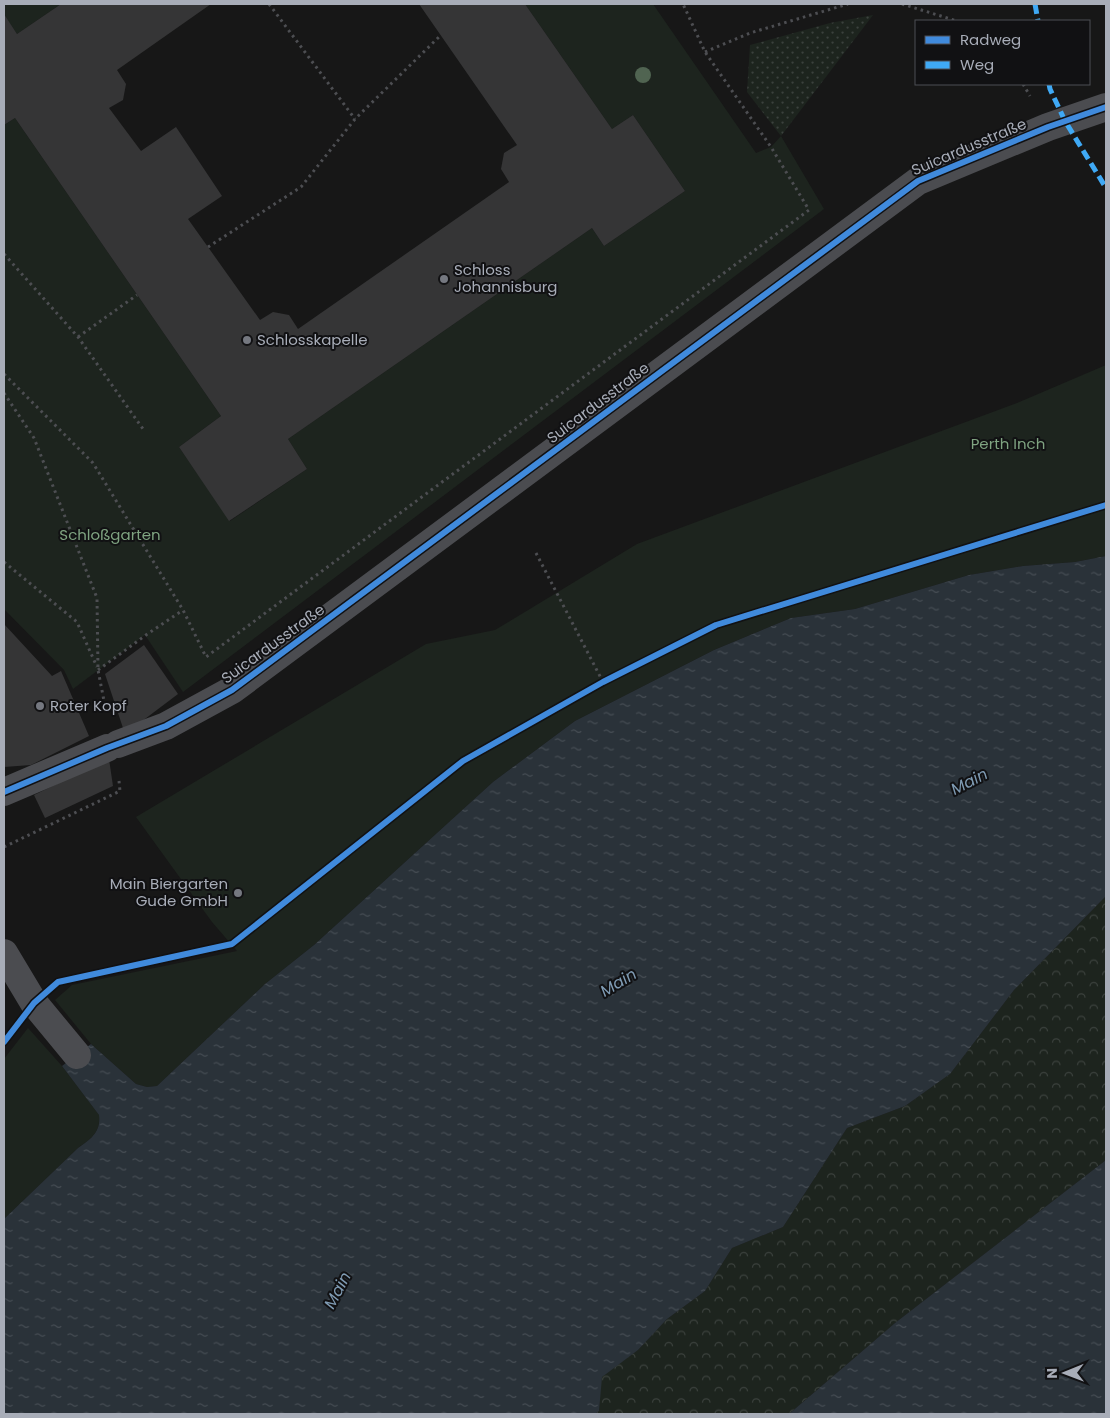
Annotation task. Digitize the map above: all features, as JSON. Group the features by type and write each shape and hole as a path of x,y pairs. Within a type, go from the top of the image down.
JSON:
{"street":[{"name":"Suicardusstraße","path":"4,792 112,746 166,726 232,690 918,181 1048,127 1106,107"},
{"path":"4,953 34,1003 77,1055"}],"path":[{"path":"269,4 355,119"},
{"path":"4,374 93,463 183,610 206,657 809,210 771,147 705,52 683,4"},
{"path":"705,52 750,33 848,4"},
{"path":"902,4 954,20"},
{"path":"208,248 301,187 355,119 441,35"},
{"path":"4,254 78,337 143,429"},
{"path":"78,337 137,295"},
{"path":"4,393 34,438 96,598 98,670 106,712"},
{"path":"536,553 603,682"},
{"path":"4,562 76,622 98,670"},
{"path":"98,670 183,610"}],"green space":[{"path":"4,4 61,4 17,34 4,15"},
{"name":"Schloßgarten","path":"525,4 653,4 756,153 771,147 781,136 824,209 183,692 145,635 73,689 64,670 4,609 4,125 15,118 221,416 179,447 230,521 307,469 288,439 592,228 604,246 685,191 633,115 612,129"},
{"path":"873,15 781,136 747,92 750,45 830,23"},
{"name":"Perth Inch","path":"1106,365 1106,556 1075,562 1023,566 969,575 855,609 791,618 714,650 575,721 493,782 314,945 265,984 157,1086 147,1087 136,1084 91,1044 55,1000 72,985 237,951 212,922 136,817 426,644 495,630 637,544 1017,403"},
{"path":"1106,896 1106,1160 895,1323 789,1414 595,1414 599,1411 601,1377 638,1350 667,1319 705,1291 732,1248 783,1227 847,1128 905,1106 950,1074 1014,990"},
{"path":"28,1028 62,1066 99,1115 99,1121 97,1131 91,1138 78,1148 4,1219 4,1059"}],"water":[{"name":"Main","path":"1106,556 1106,896 1014,990 950,1074 905,1106 847,1128 783,1227 732,1248 705,1291 667,1319 638,1350 602,1377 599,1411 595,1414 4,1414 4,1219 94,1135 99,1121 99,1115 62,1066 91,1044 136,1084 147,1087 157,1086 265,984 314,945 493,782 575,721 714,650 791,618 855,609 969,575 1023,566 1075,562"},
{"path":"1106,1160 1106,1414 789,1414 895,1323"}],"building":[{"name":"Schloss Johannisburg","path":"61,4 211,4 117,70 126,84 123,100 109,108 141,151 176,127 222,196 188,219 260,320 273,312 289,315 298,329 509,182 501,169 504,153 517,145 419,4 525,4 612,129 633,115 685,191 604,246 592,228 288,439 307,469 229,521 179,447 221,416 15,118 4,125 4,14 17,34"},
{"name":"Roter Kopf","path":"4,624 52,676 61,671 89,736 31,765 4,767"},
{"path":"144,645 178,694 125,734 105,674"},
{"path":"109,759 113,786 45,818 34,795"}],"marked path":[{"path":"1035,4 1038,20"},
{"path":"1049,85 1065,121 1106,188"}],"cycle path":[{"path":"4,792 107,748 166,726 232,690 918,181 1048,127 1106,107"},
{"path":"4,1042 34,1003 58,982 232,944 463,761 603,682 716,625 1106,505"}],"place":[{"name":"Schloss Johannisburg","path":"444,279"},
{"name":"Schlosskapelle","path":"247,340"},
{"name":"Roter Kopf","path":"40,706"},
{"name":"Main Biergarten Gude GmbH","path":"238,893"}]}
